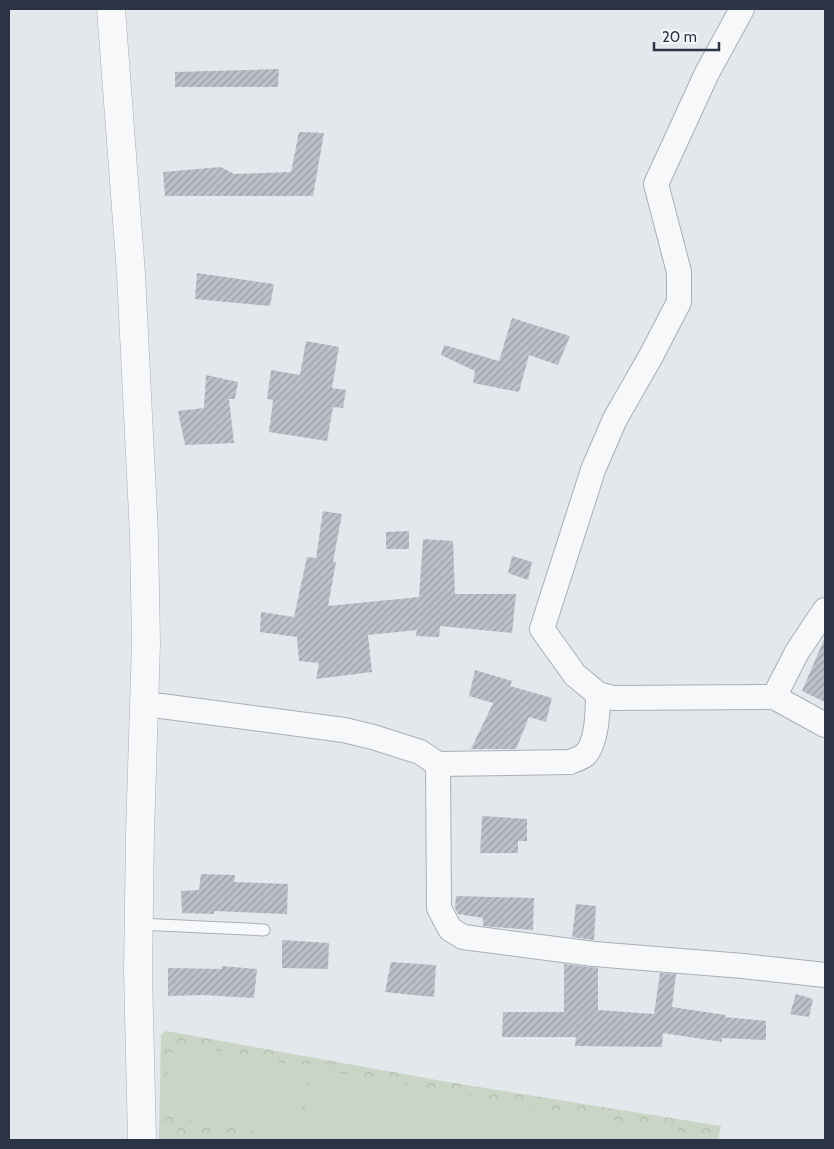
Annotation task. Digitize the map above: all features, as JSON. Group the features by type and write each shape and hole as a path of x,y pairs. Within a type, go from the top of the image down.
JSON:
{"street":[{"path":"111,9 131,274 144,535 146,643 139,924 142,1140"},
{"path":"742,9 707,73 656,184 679,272 679,302 651,356 614,419 593,470 542,628 575,675 598,694 613,698 774,697 825,725"},
{"path":"774,697 796,652 825,610"},
{"path":"144,705 344,730 420,752 438,764 570,762 584,756 592,745 598,709 598,694"},
{"path":"438,764 439,908 450,929 463,937 594,954 743,966 825,975"}],"lane":[{"path":"139,924 264,930"}],"green space":[{"path":"166,1031 448,1082 721,1126 718,1140 159,1140 161,1035"},
{"path":"174,1043 310,1068 297,1139 161,1114"},
{"path":"312,1068 698,1135 697,1140 299,1140"}],"building":[{"path":"279,69 278,87 175,87 175,72"},
{"path":"299,132 324,133 313,196 165,196 163,172 221,167 234,174 291,172"},
{"path":"197,273 274,284 270,306 195,299"},
{"path":"512,318 570,336 558,365 529,355 519,392 473,383 475,371 441,355 444,345 499,361"},
{"path":"306,341 339,347 332,388 346,390 343,408 333,407 327,441 269,432 273,400 267,399 271,370 300,375"},
{"path":"206,375 238,382 235,399 229,399 234,443 185,445 178,411 204,408"},
{"path":"323,511 342,514 333,562 336,562 328,606 419,597 423,539 453,541 455,594 516,594 512,633 440,626 439,637 416,636 417,630 368,635 372,672 316,679 319,663 299,661 297,637 260,632 261,612 294,617 307,557 316,558"},
{"path":"409,531 409,549 386,549 386,532"},
{"path":"512,556 532,562 528,580 508,573"},
{"path":"825,637 825,702 802,691"},
{"path":"475,670 512,681 510,686 552,698 546,722 529,717 516,749 471,749 493,703 469,696"},
{"path":"482,816 527,819 527,841 518,841 518,853 480,853"},
{"path":"201,874 235,875 234,882 288,884 287,914 214,911 214,914 182,913 181,891 199,890"},
{"path":"456,896 534,898 533,930 483,926 483,918 458,914 455,908"},
{"path":"576,904 596,906 594,940 572,937"},
{"path":"282,940 329,943 328,969 282,968"},
{"path":"391,962 436,965 434,997 385,992"},
{"path":"564,964 598,968 598,1010 654,1014 660,973 676,974 672,1007 725,1015 725,1017 766,1021 766,1040 722,1038 722,1042 663,1033 662,1047 575,1046 576,1037 502,1037 503,1012 564,1012"},
{"path":"222,966 257,969 254,998 203,995 168,996 168,968 222,969"},
{"path":"796,994 813,999 809,1017 790,1014"}]}
